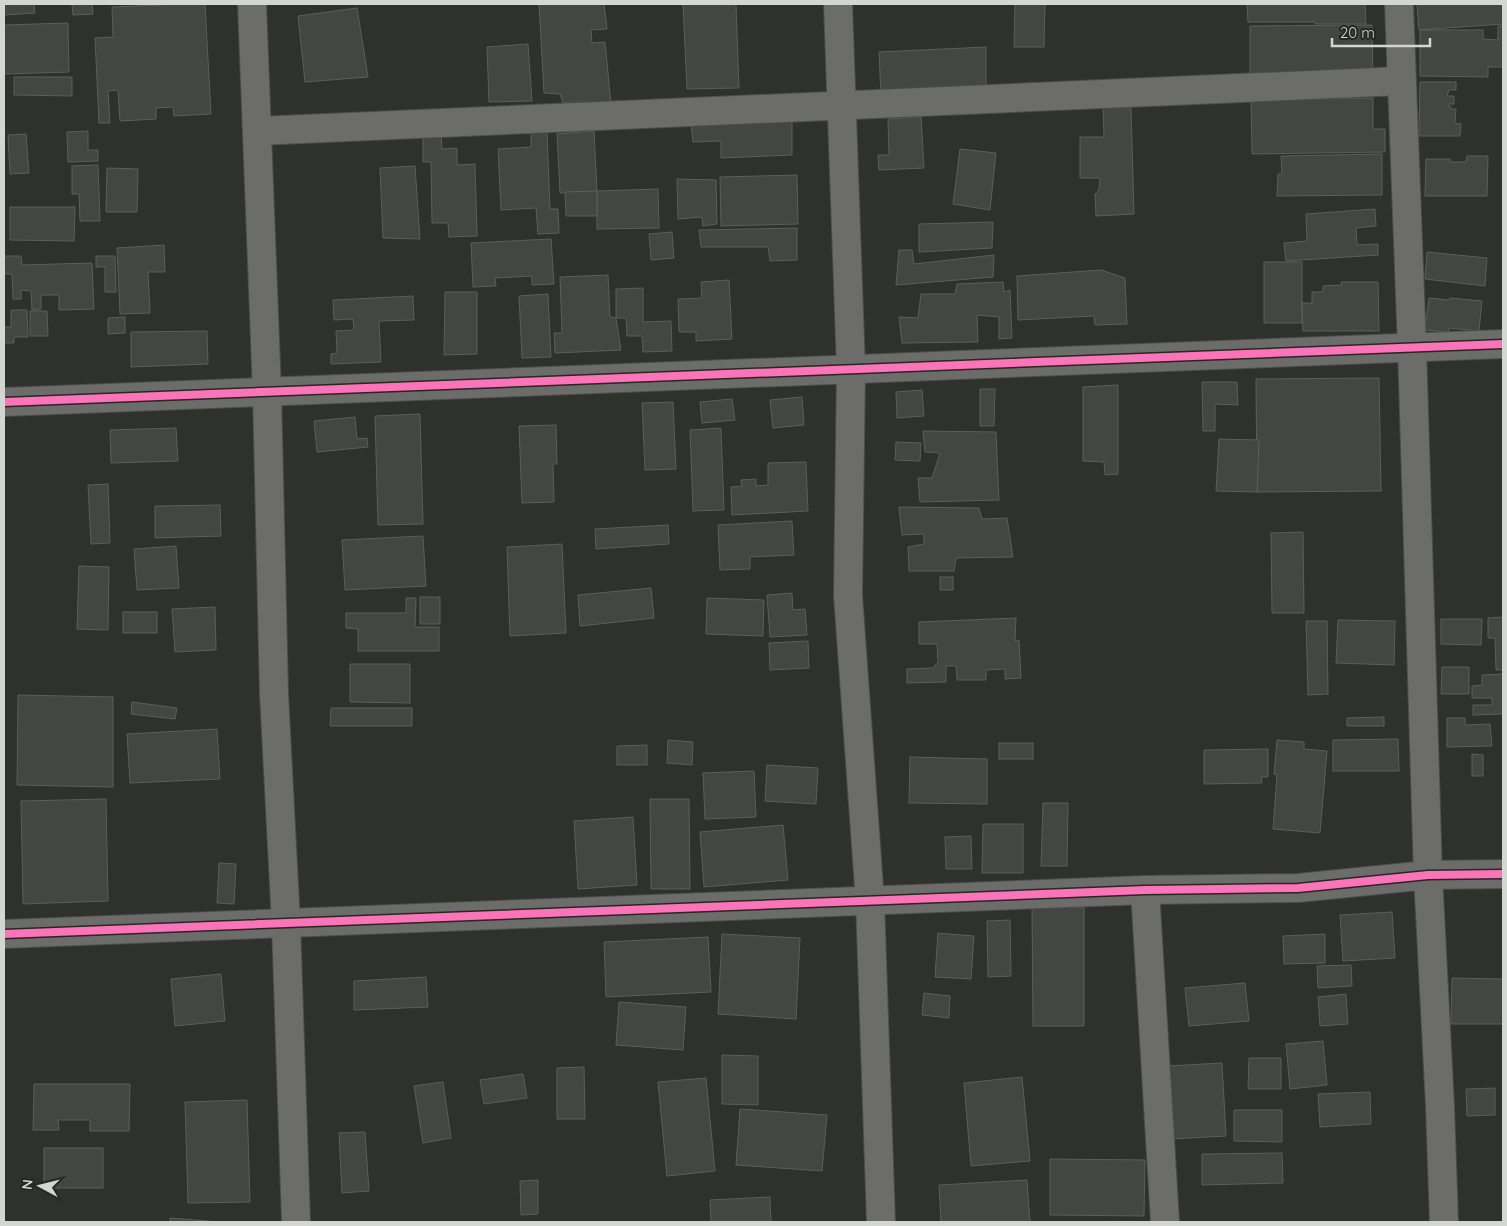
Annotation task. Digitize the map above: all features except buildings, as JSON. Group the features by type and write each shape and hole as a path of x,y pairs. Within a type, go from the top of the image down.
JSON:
{"street":[{"path":"252,4 266,392 274,694 286,923 296,1222"},
{"path":"838,4 850,369 848,595 870,901 881,1222"},
{"path":"1399,4 1412,347 1428,875 1444,1222"},
{"path":"257,131 1401,81"},
{"path":"4,402 1503,344"},
{"path":"4,934 1145,890 1298,888 1428,875 1503,874"},
{"path":"1145,890 1166,1222"}],"cycle path":[{"path":"4,402 1503,344"},
{"path":"4,934 1145,890 1298,888 1428,875 1503,874"}]}
